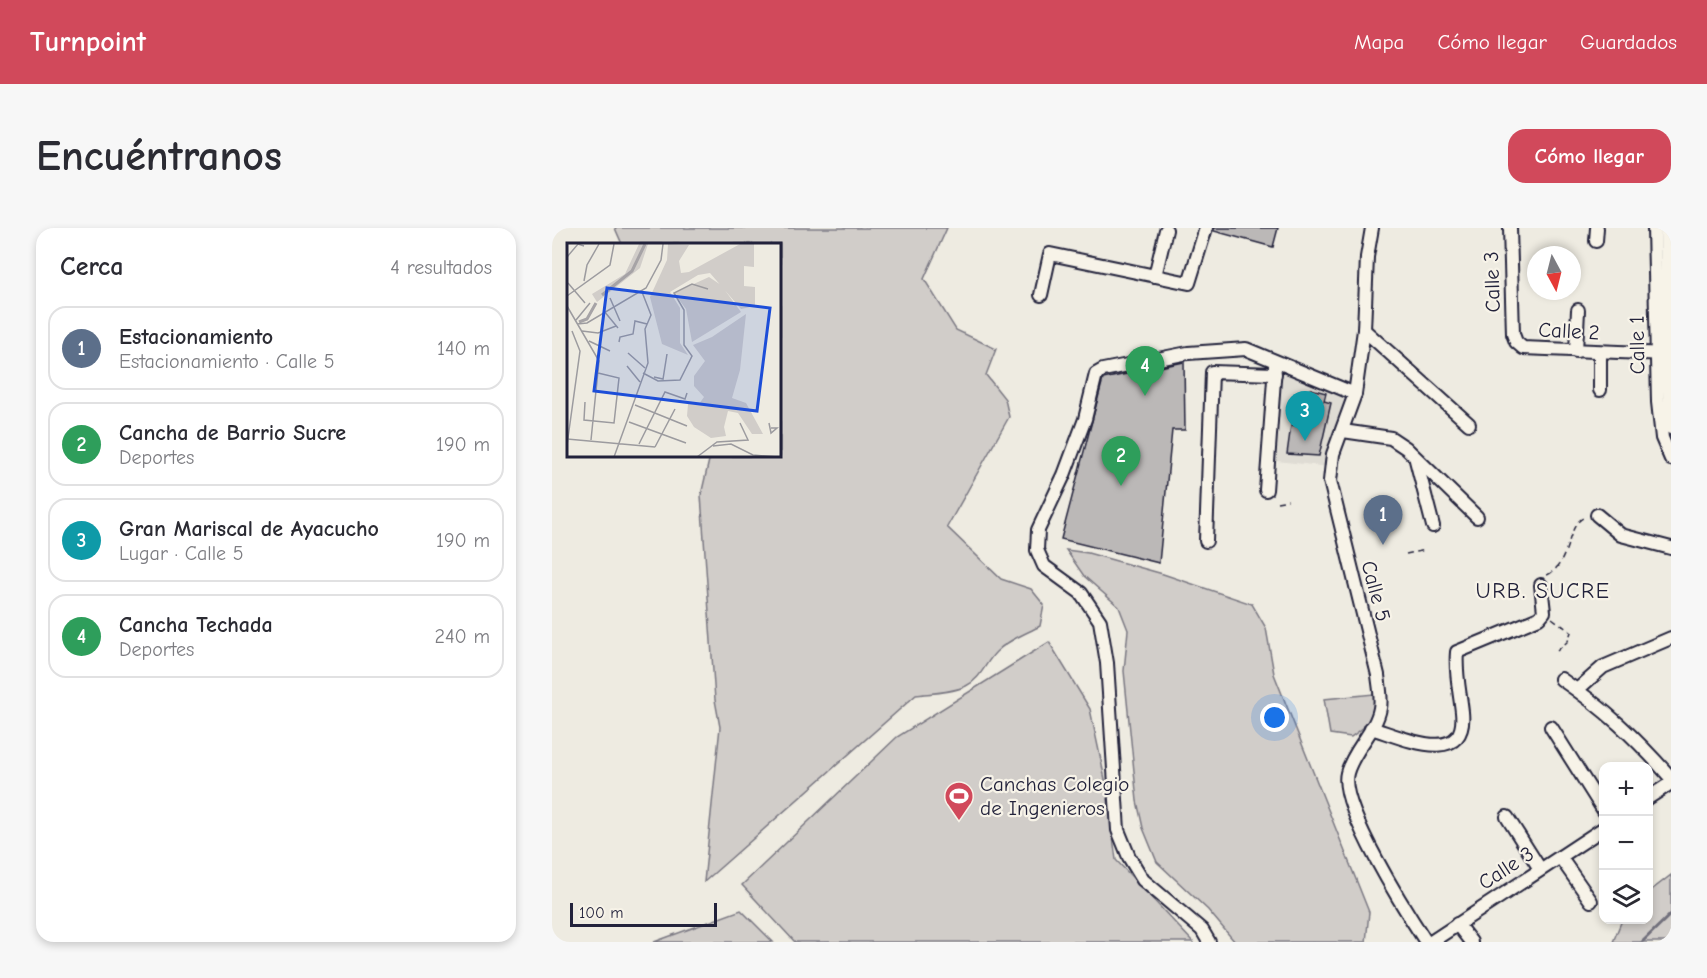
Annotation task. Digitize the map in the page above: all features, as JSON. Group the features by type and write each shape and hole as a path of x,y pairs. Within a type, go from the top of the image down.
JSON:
{"street":[{"path":"1041,295 1050,254 1189,283 1206,228"},
{"name":"Calle 5","path":"1372,228 1367,257 1364,330 1355,394 1333,454 1330,481 1378,675 1380,708 1346,774 1346,790 1367,841 1402,907 1429,942"},
{"name":"Calle 3","path":"1510,228 1513,334"},
{"path":"1596,242 1597,228"},
{"name":"Calle 1","path":"1654,228 1661,354 1671,428"},
{"name":"Calle 1","path":"1666,228 1660,427 1671,459"},
{"path":"1155,276 1166,230"},
{"path":"1576,351 1578,310"},
{"path":"1364,330 1469,424"},
{"name":"Calle 2","path":"1513,334 1516,342 1523,348 1661,354"},
{"path":"1209,942 1202,930 1143,880 1129,857 1118,830 1107,663 1100,621 1081,593 1044,566 1036,550 1038,530 1068,464 1085,419 1096,374 1129,362 1246,349 1355,394"},
{"path":"1600,352 1600,390"},
{"path":"1266,490 1276,361"},
{"path":"1206,541 1212,372 1275,374"},
{"path":"1343,431 1391,438 1477,517"},
{"path":"1416,459 1433,526"},
{"path":"1593,515 1621,535 1671,548"},
{"path":"1371,728 1426,745 1444,746 1456,739 1463,728 1456,654 1459,649 1499,636 1539,618 1544,612 1540,580"},
{"path":"1577,690 1603,667 1671,638"},
{"path":"1561,679 1605,709 1641,744 1671,778"},
{"path":"1551,727 1599,803"},
{"path":"1653,795 1671,783"},
{"path":"1507,817 1540,869"},
{"name":"Calle 3","path":"1429,942 1599,831"},
{"path":"1560,857 1592,901"},
{"path":"1457,924 1471,942"}],"path":[{"path":"1277,502 1288,500"},
{"path":"1540,580 1555,572 1566,554 1578,522 1593,515"},
{"path":"1406,554 1425,550"},
{"path":"1544,612 1571,632 1568,641 1557,651"}],"shaded area":[{"path":"615,228 947,228 924,279 956,330 996,349 986,375 1005,399 1009,417 947,527 1001,579 1031,589 1044,605 1040,626 1001,648 971,683 954,690 916,695 704,882 720,727 715,700 701,495 710,458 782,458 782,243 622,243"},
{"path":"1280,362 1355,394 1330,467 1268,460"},
{"path":"1066,550 1088,553 1163,574 1252,604 1266,628 1274,674 1369,912 1366,942 1235,942 1208,910 1157,862 1143,828 1137,801 1124,671 1128,630 1119,607 1084,576"},
{"name":"Canchas Colegio de Ingenieros","path":"1049,642 1090,709 1106,784 1116,860 1193,942 795,942 742,885 897,737"},
{"path":"1374,694 1374,714 1363,728 1351,737 1330,734 1324,699"},
{"path":"1671,875 1671,942 1613,942 1620,924 1653,924 1653,889"},
{"path":"741,910 773,942 654,942"}],"building":[{"path":"1214,228 1278,228 1273,247 1214,231"},
{"path":"1184,362 1185,430 1172,430 1159,563 1061,539 1103,379"},
{"path":"1311,389 1326,393 1324,401 1331,403 1319,456 1287,454 1291,425 1307,427 1313,401 1308,399"}],"waterway":[{"path":"1642,942 1671,914"}],"place":[{"name":"Cancha Techada","path":"1145,396"},
{"name":"Gran Mariscal de Ayacucho","path":"1305,441"},
{"name":"Cancha de Barrio Sucre","path":"1121,486"},
{"name":"Estacionamiento","path":"1383,545"},
{"name":"Canchas Colegio de Ingenieros","path":"959,822"}],"district":[{"name":"URB. SUCRE","path":"1543,591"}]}
